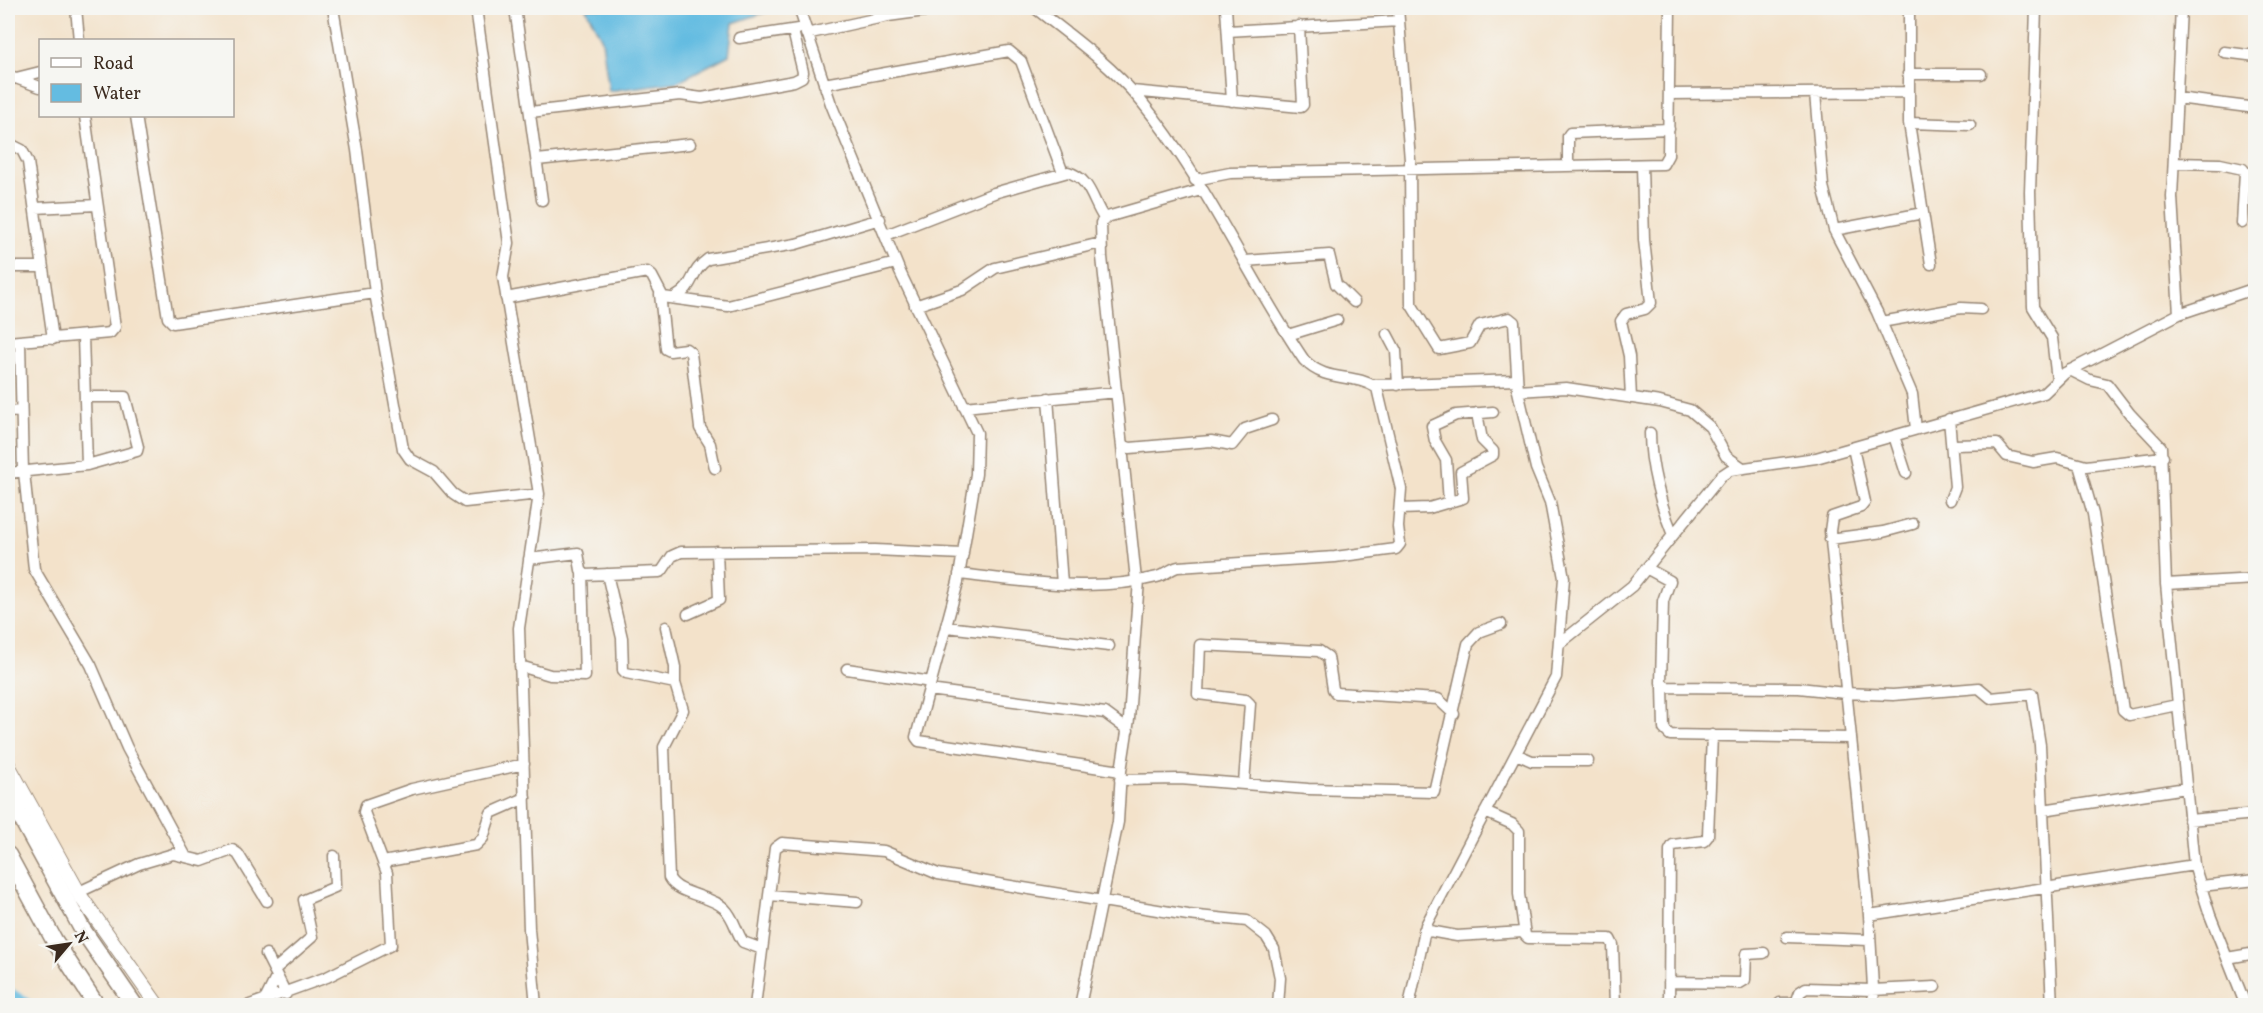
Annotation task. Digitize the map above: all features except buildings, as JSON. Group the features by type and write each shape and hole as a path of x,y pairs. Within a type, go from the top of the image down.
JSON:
{"highway":[{"path":"8,794 82,929 135,1005"},
{"path":"8,855 54,940 97,1005"}],"main road":[{"path":"8,765 79,892 158,1005"}],"street":[{"path":"76,8 79,39"},
{"path":"333,8 357,150 375,293 406,455 434,472 453,494 465,502 539,494"},
{"path":"476,8 509,243 503,277 539,494 519,628 529,929 536,1005"},
{"path":"515,8 542,200"},
{"path":"530,112 680,95 702,98 794,81 802,77 803,72 799,8"},
{"path":"1035,8 1082,45 1132,91 1169,139 1288,335 1312,369 1324,375 1373,385 1566,388 1631,398 1695,412 1710,427 1726,456 1743,468"},
{"path":"1226,8 1232,101"},
{"path":"1398,8 1410,169 1412,308 1439,349 1470,343 1480,325 1512,319 1518,386 1536,468 1550,502 1564,578 1556,677 1425,930 1409,1005"},
{"path":"1104,218 1230,173 1658,165 1667,160 1670,8"},
{"path":"1909,8 1909,123 1931,264"},
{"path":"2036,8 2030,192 2033,307 2052,338 2057,380"},
{"path":"2179,314 2172,196 2181,8"},
{"path":"739,38 801,31 932,10"},
{"path":"1228,31 1399,21"},
{"path":"1132,91 1297,109 1303,105 1299,26"},
{"path":"801,31 915,306 975,426 978,441 976,474 963,554 947,627 916,732 919,741 1121,775 1308,789 1434,792 1454,714 1468,644 1479,632 1501,624"},
{"path":"824,84 1009,51 1022,62 1063,173"},
{"path":"2224,52 2256,56"},
{"path":"10,78 39,72"},
{"path":"1908,74 1981,74"},
{"path":"10,78 39,87"},
{"path":"1815,93 1823,186 1834,230 1881,322 1912,394 1916,429"},
{"path":"1669,94 1908,93"},
{"path":"2177,98 2256,108"},
{"path":"8,342 110,333 115,327 85,117"},
{"path":"136,117 168,318 173,323 375,293"},
{"path":"1909,123 1970,125"},
{"path":"1568,166 1568,136 1570,133 1669,129"},
{"path":"8,143 17,146 26,155 53,339"},
{"path":"537,160 690,144"},
{"path":"2174,163 2220,164 2243,169 2245,172 2242,223"},
{"path":"1631,398 1629,356 1621,321 1626,314 1645,309 1651,303 1644,240 1641,165"},
{"path":"886,236 994,194 1063,173 1074,174 1087,185 1104,218 1101,243 1137,580 1128,730 1116,833 1080,1005"},
{"path":"35,208 97,205"},
{"path":"1834,230 1923,213"},
{"path":"674,298 687,291 698,268 708,259 796,244 880,219"},
{"path":"915,306 962,290 995,268 1101,243"},
{"path":"1245,261 1329,255 1336,284 1354,302"},
{"path":"660,294 728,306 897,263"},
{"path":"8,267 42,267"},
{"path":"506,298 640,272 652,276 660,294 666,349 686,350 691,353 700,428 710,444 715,468"},
{"path":"1559,644 1632,586 1721,476 1730,470 1816,458 2044,393 2070,370 2179,314 2256,288"},
{"path":"1881,322 1961,308 1981,309"},
{"path":"1288,335 1337,320"},
{"path":"1387,334 1396,351 1398,385"},
{"path":"84,336 87,465"},
{"path":"20,342 23,472 34,569 91,665 127,748 185,855"},
{"path":"2070,370 2090,380 2107,384 2134,418 2159,443 2163,456 2166,584 2194,865 2246,1005"},
{"path":"959,574 1062,584 1102,584 1158,577 1178,567 1335,557 1396,549 1400,544 1398,527 1401,489 1378,392 1373,385"},
{"path":"964,407 1117,392"},
{"path":"8,473 87,465 133,453 138,447 125,397 85,397"},
{"path":"1048,398 1062,584"},
{"path":"8,412 21,411"},
{"path":"1449,503 1446,460 1435,441 1432,426 1447,417 1493,412"},
{"path":"1400,509 1429,508 1463,498 1460,475 1463,469 1493,455 1482,440 1477,413"},
{"path":"1949,419 1955,486 1950,500"},
{"path":"1122,445 1130,448 1211,441 1232,445 1245,429 1272,420"},
{"path":"1650,434 1651,454 1661,505 1673,535"},
{"path":"1894,436 1906,473"},
{"path":"1953,445 1997,444 2007,456 2033,462 2057,458 2079,465 2163,456"},
{"path":"1852,448 1865,502 1861,507 1832,517 1830,539 1869,915 1874,1005"},
{"path":"2079,465 2093,514 2123,710 2129,715 2177,705"},
{"path":"1830,539 1913,524"},
{"path":"582,573 659,572 675,554 717,551 875,550 963,554"},
{"path":"688,615 719,600 717,551"},
{"path":"520,666 550,675 585,676 582,573 579,553 529,559"},
{"path":"1646,568 1670,581 1663,601 1663,686 1666,732 1675,735 1850,738"},
{"path":"607,574 622,639 623,670 626,673 675,683"},
{"path":"2166,584 2256,579"},
{"path":"666,627 675,667 675,683 683,710 663,747 669,878 676,885 723,908 736,924 743,942 762,949"},
{"path":"947,627 1109,646"},
{"path":"1244,783 1250,704 1246,700 1198,694 1200,645 1319,651 1328,657 1333,689 1336,693 1438,699 1454,714"},
{"path":"847,669 930,686 1105,713 1128,730"},
{"path":"1663,686 1799,688 1845,693 1900,695 1978,688 1991,698 2032,694 2035,698 2040,745 2052,1005"},
{"path":"1669,1005 1670,850 1673,845 1704,841 1708,836 1712,735"},
{"path":"1515,754 1532,761 1588,761"},
{"path":"247,1005 286,994 327,977 391,945 387,873 364,812 369,802 412,789 524,764"},
{"path":"2043,810 2186,788"},
{"path":"383,862 476,845 483,838 491,813 525,798"},
{"path":"1485,812 1512,824 1519,831 1519,894 1524,932 1528,938 1610,939 1613,945 1615,1005"},
{"path":"2189,820 2256,814"},
{"path":"754,1005 775,848 782,843 884,851 938,874 1195,916 1247,921 1266,936 1274,949 1280,978 1278,1005 1284,1005"},
{"path":"79,892 139,864 173,854 185,855 202,861 229,851 236,851 267,901"},
{"path":"265,1000 275,973 312,937 304,900 335,887 334,856"},
{"path":"1869,915 2194,865"},
{"path":"2201,886 2256,880"},
{"path":"769,895 857,902"},
{"path":"1425,930 1457,936 1524,932"},
{"path":"1786,937 1869,940"},
{"path":"1669,982 1740,983 1745,980 1746,954 1764,952"},
{"path":"266,954 286,994"},
{"path":"2227,958 2256,954"},
{"path":"1780,1003 1796,1003 1800,992 1806,988 1872,990 1935,987"}],"water":[{"path":"586,8 768,8 769,11 733,23 729,55 677,82 609,91 602,40"}],"waterway":[{"path":"8,995 25,1006"}]}
